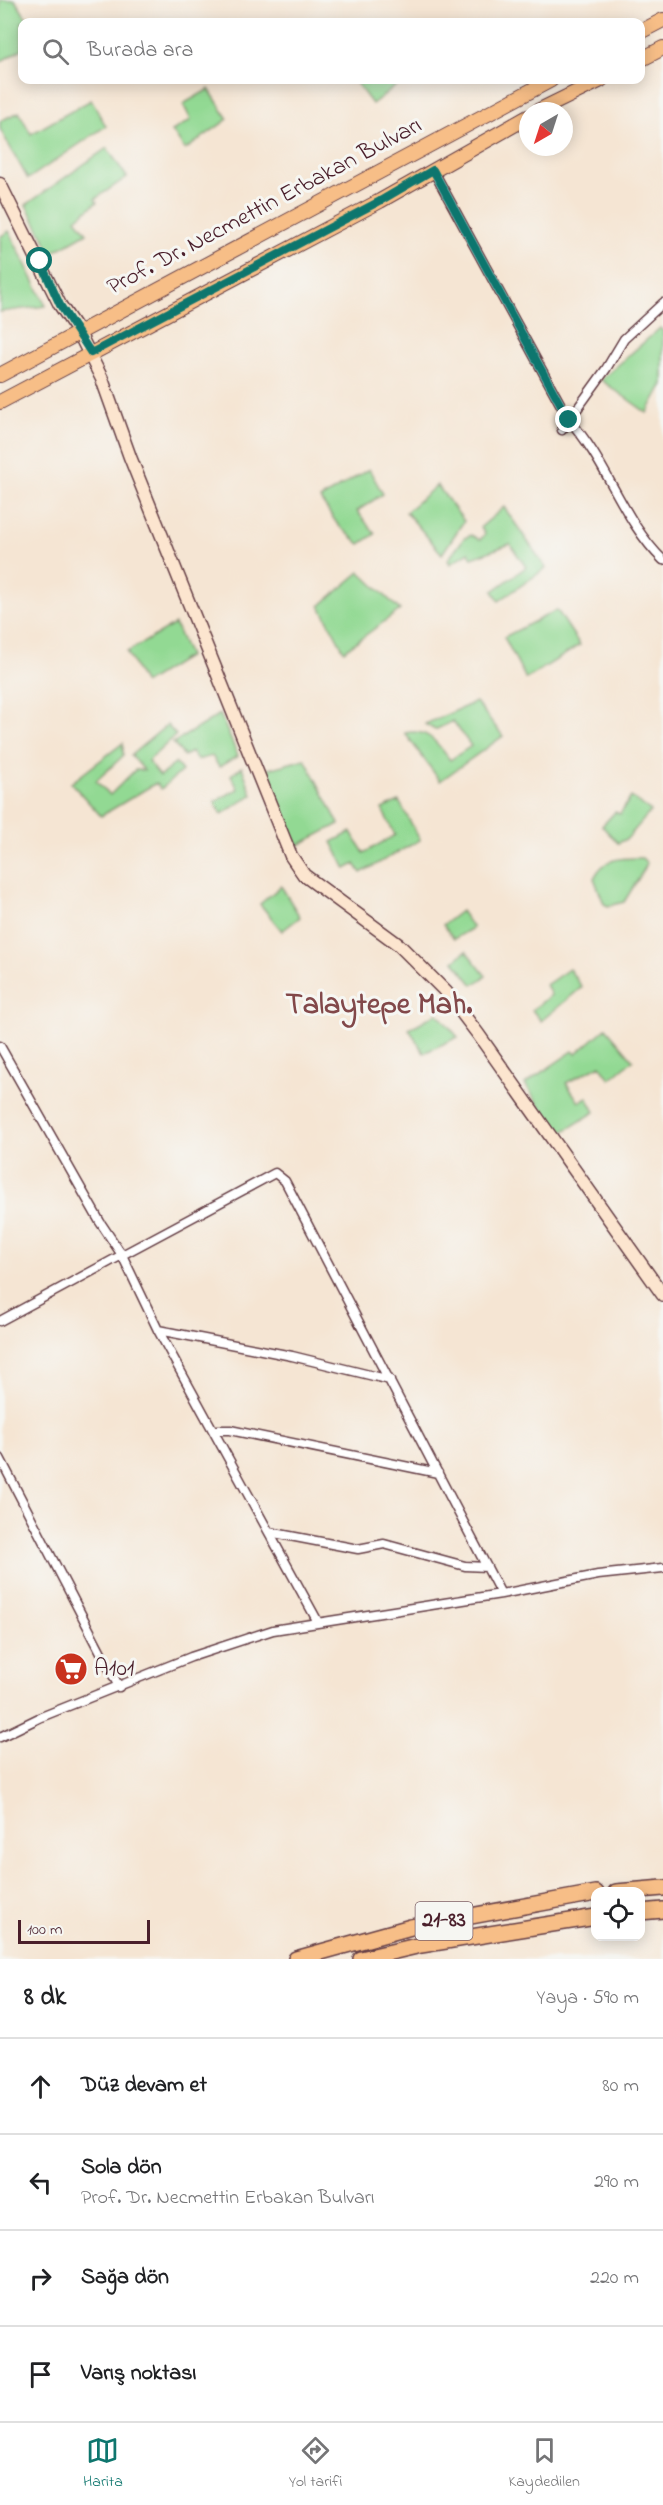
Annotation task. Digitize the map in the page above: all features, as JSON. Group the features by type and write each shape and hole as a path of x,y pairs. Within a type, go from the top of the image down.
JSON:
{"highway":[{"path":"645,1890 663,1888"},
{"name":"21-83","path":"296,1959 411,1927 591,1894"},
{"path":"645,1912 663,1910"},
{"name":"21-83","path":"361,1959 432,1943 591,1918"}],"main road":[{"path":"645,29 663,20"},
{"path":"645,57 663,48"},
{"name":"Prof. Dr. Necmettin Erbakan Bulvarı","path":"0,375 544,84"},
{"path":"556,102 593,84"},
{"name":"Prof. Dr. Necmettin Erbakan Bulvarı","path":"0,402 380,201 519,122"}],"street":[{"path":"433,170 569,420 585,436 634,522 663,560"},
{"path":"0,184 60,305 91,353 291,856 304,875 399,945 446,992 663,1295"},
{"path":"562,430 606,369 624,339 663,303"},
{"path":"0,1046 59,1153 122,1256 158,1330 318,1622"},
{"path":"0,1321 269,1175 281,1175 501,1594"},
{"path":"158,1330 292,1356 390,1380"},
{"path":"213,1430 230,1430 438,1473"},
{"path":"0,1458 119,1687"},
{"path":"269,1532 358,1549 384,1544 465,1566 487,1567"},
{"path":"0,1737 41,1717 191,1657 262,1633 318,1622 501,1594 598,1575 663,1568"}],"green space":[{"path":"0,0 15,0 26,18 18,18 18,51 0,62"},
{"path":"357,84 399,84 372,104"},
{"path":"209,89 228,119 185,150 172,131 191,120 183,104"},
{"path":"91,100 106,126 28,179 0,129 0,121 19,112 31,134"},
{"path":"107,148 127,177 95,199 97,202 76,219 87,233 52,253 26,205"},
{"path":"9,231 46,306 0,312 0,237"},
{"path":"660,328 663,331 663,384 647,413 601,380"},
{"path":"369,469 383,494 357,511 375,534 360,544 338,525 320,499"},
{"path":"437,485 464,521 442,554 406,512"},
{"path":"504,507 546,568 499,601 493,591 526,567 510,544 472,558 469,552 450,564 448,560 464,538 471,535 480,540 485,534 481,527"},
{"path":"360,572 400,610 344,651 320,606"},
{"path":"557,610 580,645 526,679 504,637"},
{"path":"175,624 189,656 144,684 127,652"},
{"path":"476,702 503,736 440,781 405,733 427,735 437,743 450,760 471,746 453,721 435,730 425,724"},
{"path":"220,714 238,756 219,767 212,756 197,760 191,752 184,756 173,743"},
{"path":"167,725 176,735 148,761 160,776 176,763 182,771 161,789 156,783 101,816 71,783 123,743 123,756 96,781 110,795 135,770 144,770 131,755"},
{"path":"305,759 339,824 297,846 265,770"},
{"path":"242,767 252,795 222,814 214,802 238,789 231,775"},
{"path":"631,797 651,811 627,839 618,843 602,826 615,812 620,814"},
{"path":"399,801 420,840 361,873 355,864 346,869 332,842 351,832 364,853 395,835 382,809"},
{"path":"642,858 647,863 645,868 624,902 608,906 604,904 594,878 598,871 614,860"},
{"path":"281,886 300,917 282,931 260,904"},
{"path":"461,911 473,928 454,939 443,925"},
{"path":"466,951 486,976 473,985 454,961"},
{"path":"569,969 582,987 541,1021 532,1010 551,995 546,985"},
{"path":"437,1013 458,1037 424,1053 409,1029"},
{"path":"606,1028 633,1060 610,1079 600,1065 566,1083 579,1102 587,1097 595,1112 558,1135 525,1084 573,1051 576,1054"}],"place":[{"name":"A101","path":"71,1669"}],"district":[{"name":"Talaytepe Mah.","path":"379,1006"}],"route":[{"path":"40,261 60,305 91,353 380,201 433,170 446,198 569,420"}]}
